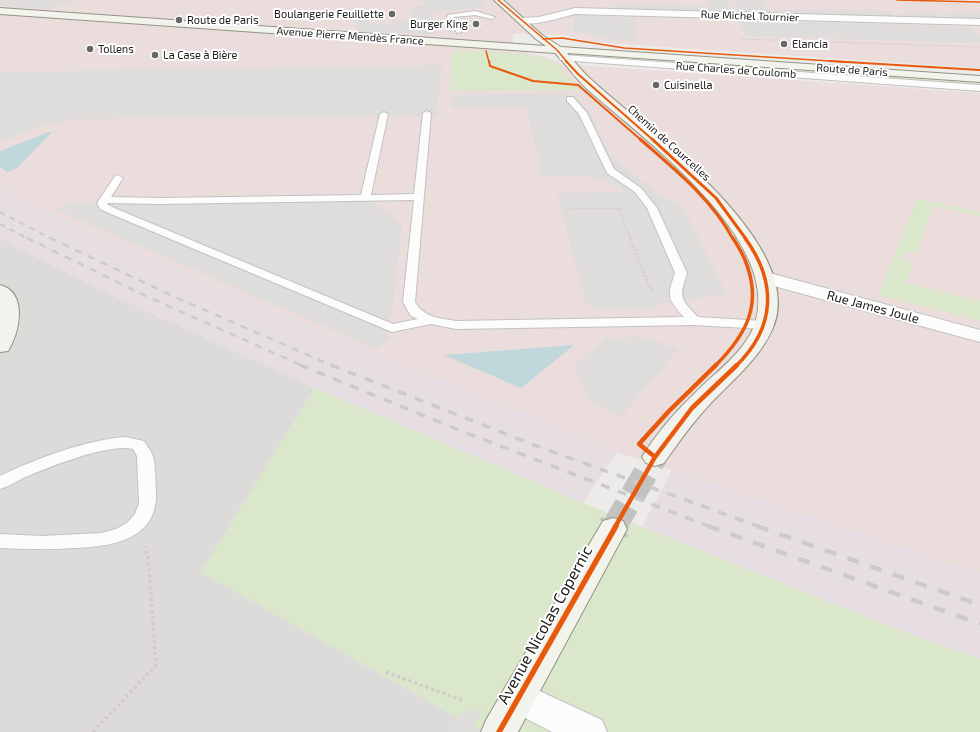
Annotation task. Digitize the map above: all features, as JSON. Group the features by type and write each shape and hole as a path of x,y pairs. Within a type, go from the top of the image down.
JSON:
{"main road":[{"name":"Chemin de Courcelles","path":"498,0 561,54 578,74 685,168 716,198 748,242 766,278 768,308 764,325 744,358 692,408 655,457"},
{"name":"Avenue Pierre Mendès France","path":"0,12 561,54"},
{"name":"Route de Paris","path":"561,54 980,79"},
{"path":"0,292 6,298 10,313 8,324 0,346"},
{"name":"Avenue Nicolas Copernic","path":"499,732 613,529"}],"street":[{"name":"Rue Michel Tournier","path":"522,21 539,20 575,11 980,22"},
{"name":"Rue Charles de Coulomb","path":"561,54 980,88"},
{"name":"Rue James Joule","path":"766,278 980,336"},
{"path":"518,697 589,732"}],"lane":[{"path":"459,32 450,16 475,13 492,17"},
{"path":"570,99 583,112 610,172 638,190 652,208 681,273 675,292 677,302 694,321"},
{"path":"426,113 409,302 416,314 456,326 694,321 764,325"},
{"path":"365,198 384,114"},
{"path":"118,178 102,203 104,207 115,212 392,328 432,320"},
{"path":"105,200 160,201 419,197"},
{"path":"0,483 40,465 105,444 125,442 138,444 145,455 148,503 142,517 133,528 121,535 101,540 42,543 0,541"}],"path":[{"path":"741,39 980,47"},
{"path":"619,208 648,284 654,292"},
{"path":"566,209 652,208"},
{"path":"93,732 156,665 148,556 133,528"},
{"path":"386,672 464,701"}],"shaded area":[{"path":"0,0 903,0 980,3 980,68 591,42 563,35 512,34 516,51 544,56 562,64 980,93 980,574 617,452 367,350 50,214 0,186"},
{"path":"0,0 74,0 50,9 0,6"},
{"path":"422,0 480,0 487,7 430,12"},
{"path":"708,0 727,0 734,13 615,10 617,4 710,7"},
{"path":"735,0 763,0 772,14 742,13"},
{"path":"425,6 441,29 437,30 432,35 357,31 353,11 371,11 373,17 366,17 368,23 395,25 393,21 414,20 408,7"},
{"path":"783,9 888,11 895,17 787,14"},
{"path":"905,12 936,13 944,19 912,18"},
{"path":"945,13 980,14 980,20 953,19"},
{"path":"575,15 634,18 636,41 608,39 591,34 573,32"},
{"path":"738,20 969,27 980,35 980,43 747,36"},
{"path":"442,65 436,116 75,119 42,126 0,142 0,72"},
{"path":"566,93 567,96 573,95 591,112 607,151 655,192 684,209 726,293 656,305 655,309 593,310 586,303 557,193 625,192 621,188 597,179 583,176 542,176 526,107 452,108 452,95"},
{"path":"0,186 50,214 367,350 617,452 583,503 315,388 99,289 0,238"},
{"path":"367,198 402,225 389,338 376,349 55,209 72,202"},
{"path":"0,238 99,289 315,388 201,572 483,732 0,732"},
{"path":"644,337 678,349 622,416 592,404 574,365 606,338"},
{"path":"672,470 980,574 980,659 894,628 642,527"},
{"path":"483,709 469,732 448,732 460,713"}],"green space":[{"path":"453,50 505,52 545,59 554,63 580,90 449,91"},
{"path":"605,57 980,83 980,84 604,59"},
{"path":"917,199 980,212 980,216 933,206 916,254 904,252 901,260 913,263 906,283 980,301 980,321 878,295"},
{"path":"315,388 583,503 894,628 980,659 980,732 483,732 201,572"}],"water":[{"path":"52,132 16,169 7,172 0,167 0,151"},
{"path":"574,345 521,388 444,355"}],"tunnel":[{"path":"614,527 655,457"}],"railway":[{"path":"0,212 51,238"},
{"path":"0,224 28,239"},
{"path":"51,238 177,298 333,366"},
{"path":"28,239 146,296 303,366"},
{"path":"300,365 464,432 711,527"},
{"path":"331,365 534,445 760,527"},
{"path":"708,526 980,624"},
{"path":"757,526 980,605"}],"cycle path":[{"path":"498,0 557,50 578,74 685,168 716,198 748,242 766,278 768,293 768,308 764,325 755,341 744,358 692,408 655,457 499,732"},
{"path":"897,0 980,2"},
{"path":"543,39 562,38 624,48 980,70"},
{"path":"486,51 490,66 533,81 578,85 586,91 662,158 710,206 730,233 745,260 753,287 751,314 746,326 739,339 729,351 669,411 639,444 655,457"}],"place":[{"name":"Boulangerie Feuillette","path":"392,14"},
{"name":"Route de Paris","path":"179,20"},
{"name":"Burger King","path":"476,24"},
{"name":"Elancia","path":"784,44"},
{"name":"Tollens","path":"90,49"},
{"name":"La Case à Bière","path":"155,55"},
{"name":"Cuisinella","path":"656,85"}]}
